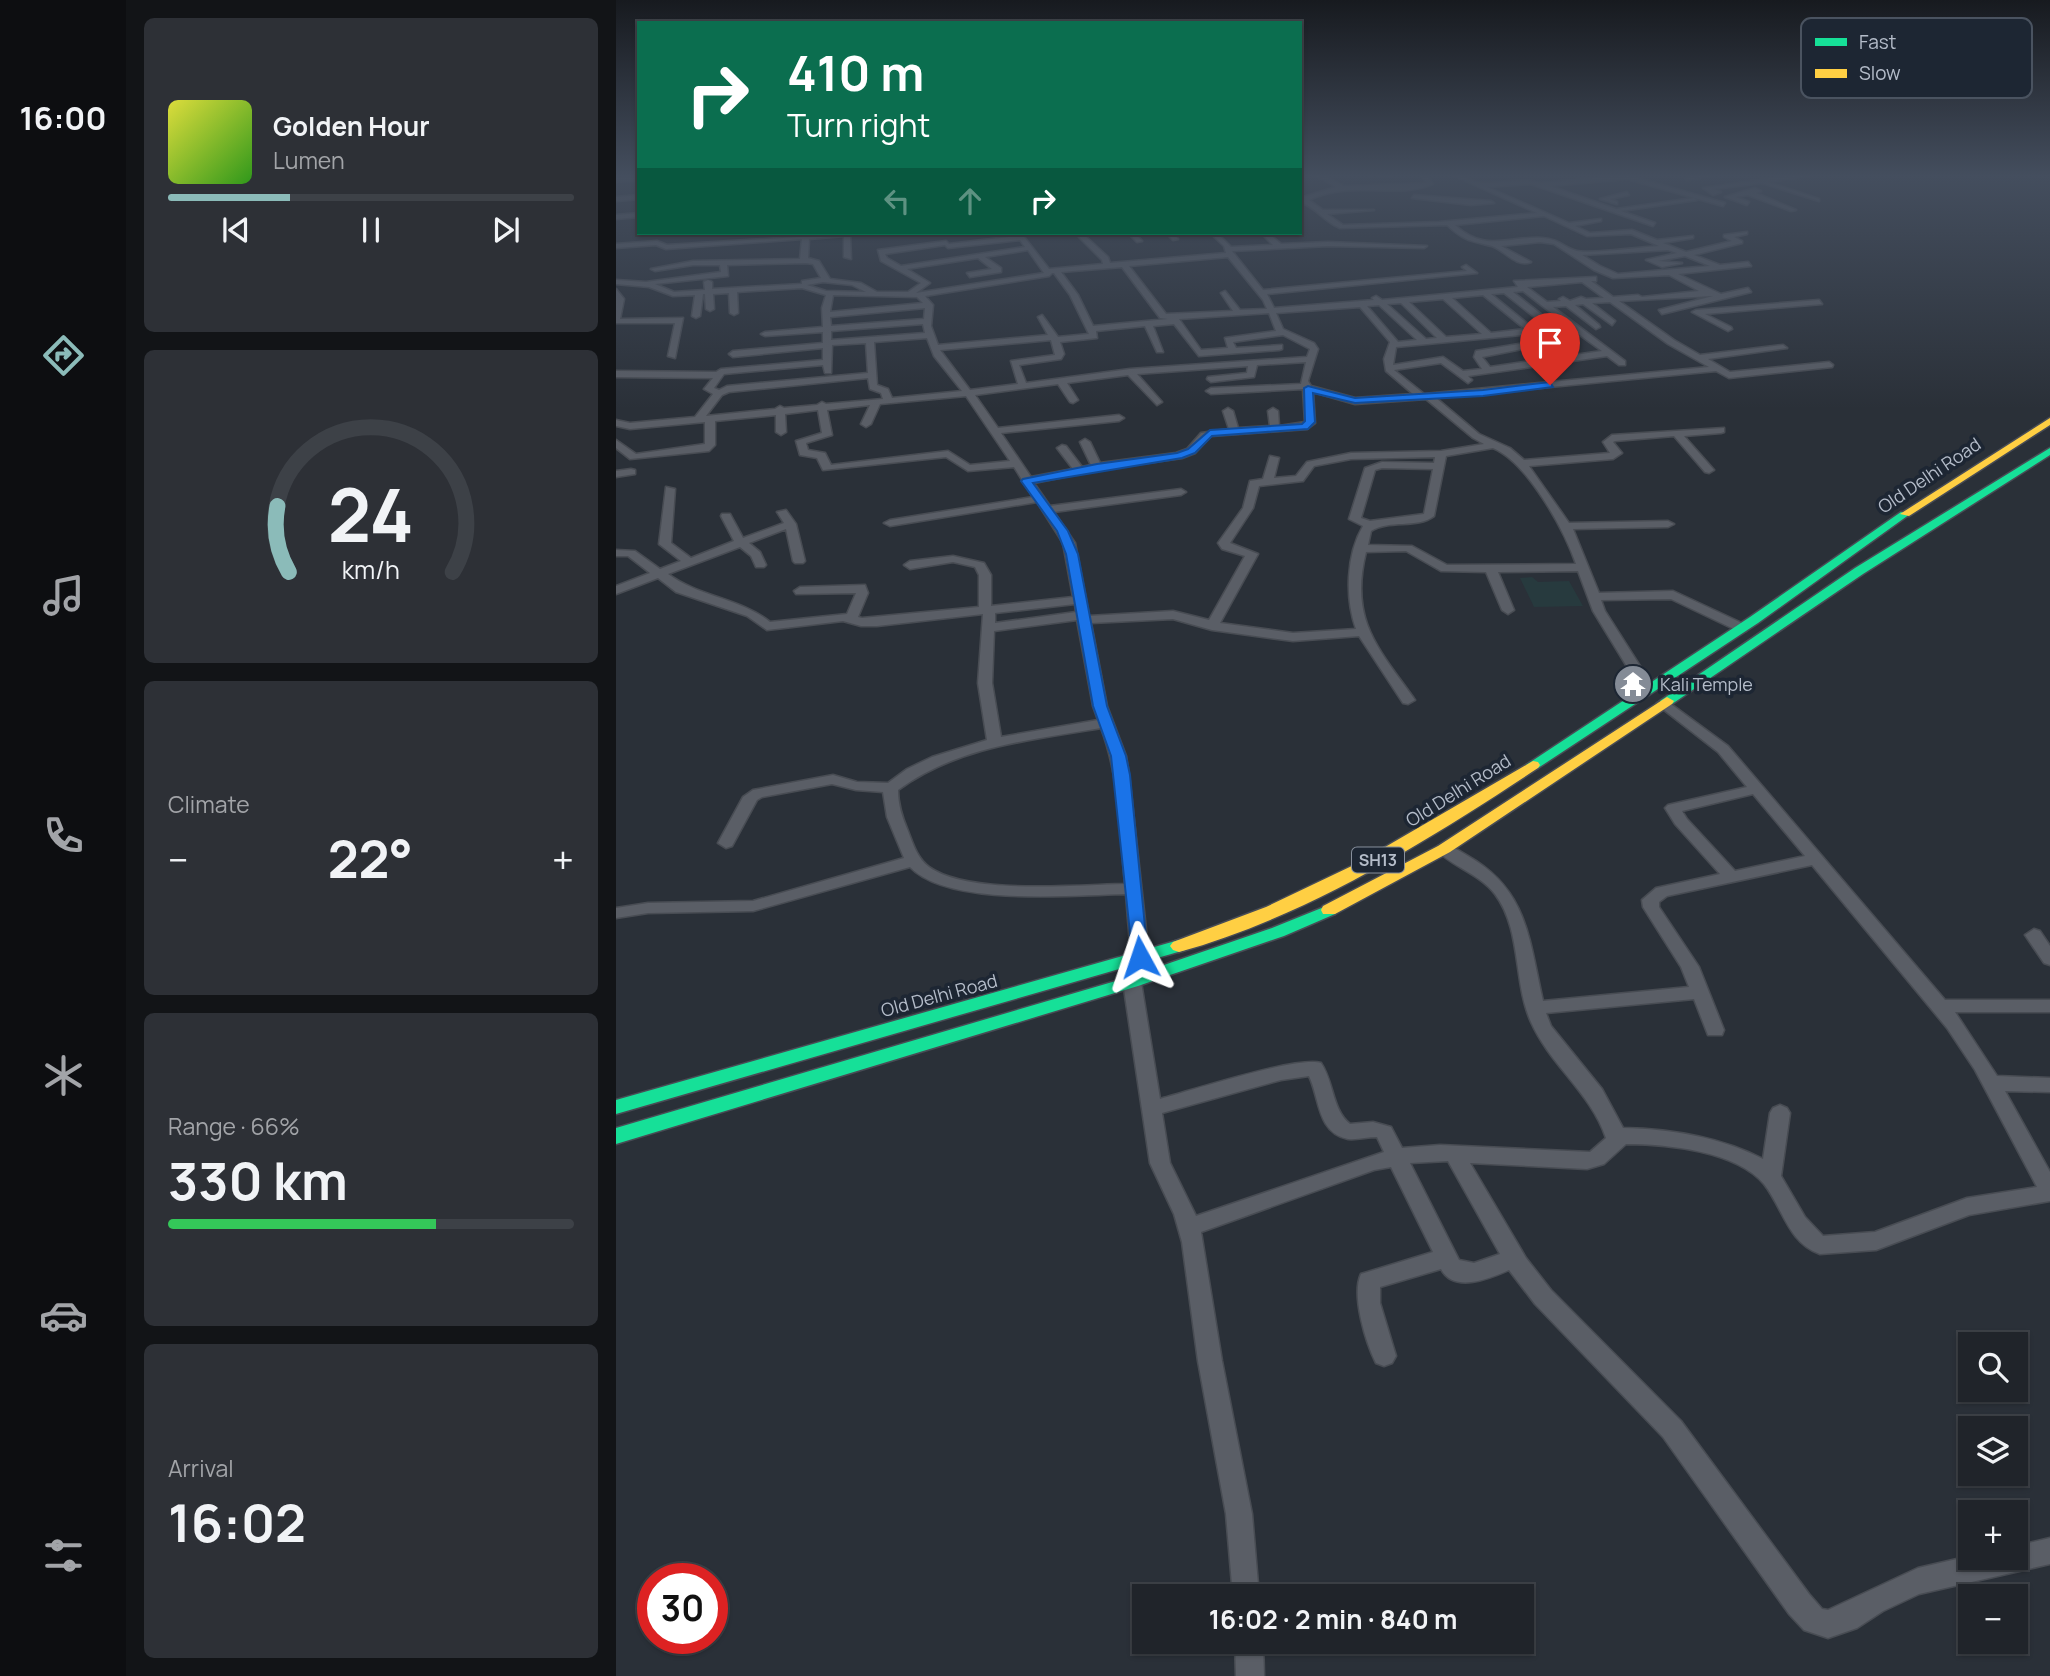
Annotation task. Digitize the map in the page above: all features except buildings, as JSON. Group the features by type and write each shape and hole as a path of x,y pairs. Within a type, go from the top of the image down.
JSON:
{"main road":[{"name":"Old Delhi Road","path":"616,1107 1140,957 1255,918 1365,867 1437,827 1573,741 1647,688 1742,628 1946,484 2050,421"},
{"name":"SH13","path":"616,1136 943,1036 1132,982 1300,923 1344,904 1444,849 1859,570 2050,451"}],"street":[{"path":"659,252 652,270 693,263 806,261 818,265 825,280"},
{"path":"712,252 713,257"},
{"path":"658,260 762,252"},
{"path":"764,252 764,263"},
{"path":"806,261 807,252"},
{"path":"848,252 848,257"},
{"path":"881,252 882,258 926,282"},
{"path":"954,252 960,259"},
{"path":"902,268 1003,252"},
{"path":"934,348 1015,336 1054,339 1093,337 1074,295 1034,252"},
{"path":"1096,252 1107,264 1125,266 1228,252"},
{"path":"785,286 810,287 830,293 914,294 1044,276 1052,271 1174,252"},
{"path":"1230,252 1262,292 1282,333"},
{"path":"1505,252 1527,261"},
{"path":"1574,253 1589,252"},
{"path":"1682,252 1719,267"},
{"path":"1700,252 1650,260 1664,265 1701,260"},
{"path":"1574,253 1598,269 1618,276 1748,264"},
{"path":"954,278 998,271 979,256"},
{"path":"616,281 646,284 725,274 723,264"},
{"path":"1125,266 1163,316 1175,319 1205,364"},
{"path":"1432,266 1443,276"},
{"path":"1262,292 1473,273 1466,267"},
{"path":"1090,329 1175,319 1506,291 1519,285 1600,278 1594,271 1598,269"},
{"path":"1372,271 1380,282 1444,340"},
{"path":"1670,273 1720,296"},
{"path":"616,281 638,274"},
{"path":"706,276 710,309"},
{"path":"741,277 747,289"},
{"path":"1583,279 1697,358 1733,376 1829,365"},
{"path":"646,284 673,294 785,286 825,280 834,283 855,281 874,293"},
{"path":"914,294 926,282 940,280"},
{"path":"1558,282 1566,288"},
{"path":"1362,283 1422,342 1483,393"},
{"path":"1541,283 1596,327"},
{"path":"1343,285 1394,345"},
{"path":"1519,285 1622,363"},
{"path":"1620,286 1666,314 1819,302"},
{"path":"733,290 734,313"},
{"path":"1666,314 1720,296 1748,290"},
{"path":"616,291 620,299 617,319 681,321 673,356"},
{"path":"1506,291 1554,329"},
{"path":"1545,305 1707,291"},
{"path":"696,316 699,292"},
{"path":"830,293 827,315 827,435 801,441 804,453 821,455 827,468 948,454 968,468 1016,464"},
{"path":"1225,293 1239,314"},
{"path":"1485,293 1532,331"},
{"path":"662,302 673,294"},
{"path":"914,294 929,305"},
{"path":"1575,295 1612,323"},
{"path":"1445,296 1488,335"},
{"path":"827,315 929,305"},
{"path":"929,305 926,321 937,356 969,393 1069,543 1100,706 1121,765 1140,957"},
{"path":"1698,312 1728,329"},
{"path":"1394,345 1596,327 1635,316"},
{"path":"1023,386 1014,363 1060,356 1042,317"},
{"path":"765,334 926,321"},
{"path":"1148,324 1160,350"},
{"path":"865,326 873,387 885,391 888,400"},
{"path":"1026,481 1097,467 1178,456 1191,451 1204,435 1308,425 1309,359 1314,349 1311,345 1282,333 1228,340 1234,351"},
{"path":"1487,370 1478,355 1524,345 1510,333"},
{"path":"733,354 929,335"},
{"path":"1015,336 1024,361"},
{"path":"1468,337 1484,352"},
{"path":"1394,345 1388,359 1389,368 1476,436 1522,463 1566,526 1608,627 1647,688"},
{"path":"1196,352 1279,347"},
{"path":"1519,347 1534,363"},
{"path":"1697,358 1783,348"},
{"path":"1759,351 1793,370"},
{"path":"1462,374 1609,353"},
{"path":"1740,353 1774,372"},
{"path":"1718,355 1753,375"},
{"path":"618,426 969,393 1205,364 1309,359"},
{"path":"1389,368 1443,360"},
{"path":"616,374 716,375 727,370 828,362"},
{"path":"1211,379 1251,376 1253,362"},
{"path":"756,386 758,369"},
{"path":"1211,391 1307,387 1355,401 1483,393 1715,369"},
{"path":"1130,372 1157,402"},
{"path":"716,375 709,391 719,393 756,386 872,375"},
{"path":"1061,381 1073,400"},
{"path":"764,411 772,385"},
{"path":"616,443 634,457 705,449 710,445 704,417 719,393"},
{"path":"866,424 877,400"},
{"path":"780,409 781,432"},
{"path":"1228,411 1234,431"},
{"path":"1273,411 1275,429"},
{"path":"995,431 1119,418"},
{"path":"1522,463 1614,456 1617,453 1608,440 1721,430"},
{"path":"1676,433 1709,470"},
{"path":"1085,442 1097,467"},
{"path":"1439,460 1430,514 1369,525 1355,519 1370,468 1439,460 1493,445"},
{"path":"1062,448 1079,470"},
{"path":"1212,626 1252,554 1226,547 1225,539 1248,508 1254,483 1299,479 1311,464 1351,456 1439,460"},
{"path":"1268,480 1274,458"},
{"path":"616,474 631,472"},
{"path":"670,489 665,544 689,562"},
{"path":"1045,510 1181,492"},
{"path":"890,523 1038,499"},
{"path":"782,512 790,524 799,561"},
{"path":"726,516 740,542 754,552 760,565"},
{"path":"616,590 790,524"},
{"path":"1566,526 1668,524"},
{"path":"1369,525 1361,549 1353,593 1364,632 1408,700"},
{"path":"1361,549 1408,548 1445,569 1584,567"},
{"path":"616,553 631,553 657,575 687,592 751,613 767,626 850,618 867,622 1080,600"},
{"path":"910,565 953,559 980,565 985,575 989,628 985,683 995,743"},
{"path":"1491,569 1508,610"},
{"path":"800,591 861,587 862,593 850,618"},
{"path":"1594,597 1673,595 1742,628"},
{"path":"989,628 1083,617 1173,615 1212,626 1293,637 1364,632"},
{"path":"1189,1227 1373,1162 1454,1154 1587,1161 1597,1158 1617,1139 1631,1136 1714,1148 1752,1162 1770,1177 1803,1232 1820,1245 1832,1247 1876,1241 1968,1207 2050,1193 1992,1083 1970,1046 1939,1006 1712,738 1664,703"},
{"path":"726,843 751,797 758,793 833,779 856,786 891,788 917,770 995,743 1106,723"},
{"path":"891,788 890,808 913,861 928,873 958,884 1002,889 1134,889"},
{"path":"1731,877 1680,821 1673,808 1756,789"},
{"path":"1444,849 1485,872 1511,902 1536,1009 1549,1036 1603,1103 1617,1139"},
{"path":"1714,1030 1690,967 1651,907 1650,900 1662,892 1815,859"},
{"path":"616,913 648,908 754,905 913,861"},
{"path":"2034,935 2050,959"},
{"path":"1132,982 1160,1163 1189,1227 1239,1514 1245,1584"},
{"path":"1536,1009 1701,992"},
{"path":"1939,1006 2050,1006"},
{"path":"1151,1109 1281,1073 1314,1068 1320,1075 1334,1121 1348,1132 1377,1128 1389,1141 1394,1158 1445,1258 1459,1273 1471,1274 1514,1258"},
{"path":"1992,1083 2050,1085"},
{"path":"1770,1177 1780,1113"},
{"path":"1454,1154 1514,1258 1543,1297 1672,1430 1799,1604 1814,1620 1828,1624 1847,1618 1874,1601 1918,1581 2050,1551"},
{"path":"1384,1356 1369,1303 1369,1281 1445,1258"},
{"path":"1249,1654 1250,1676"}],"green space":[{"path":"1532,577 1538,582 1569,581 1583,606 1534,607 1520,578"}],"traffic: fast":[{"path":"1667,701 1859,571 2050,451"},
{"path":"1533,765 1754,620 1905,514"},
{"path":"616,1136 1132,982 1278,932 1329,910"},
{"path":"616,1107 1179,946"}],"traffic: slow":[{"path":"1905,514 2050,421"},
{"path":"1329,910 1444,849 1667,701"},
{"path":"1179,946 1272,911 1362,868 1449,819 1533,765"}],"place":[{"name":"Kali Temple","path":"1633,684"}],"route":[{"path":"1140,957 1119,756 1100,706 1072,554 1062,531 1026,481 1186,454 1204,435 1210,433 1304,427 1310,422 1308,388 1355,401 1413,395 1483,393 1550,385"}]}
